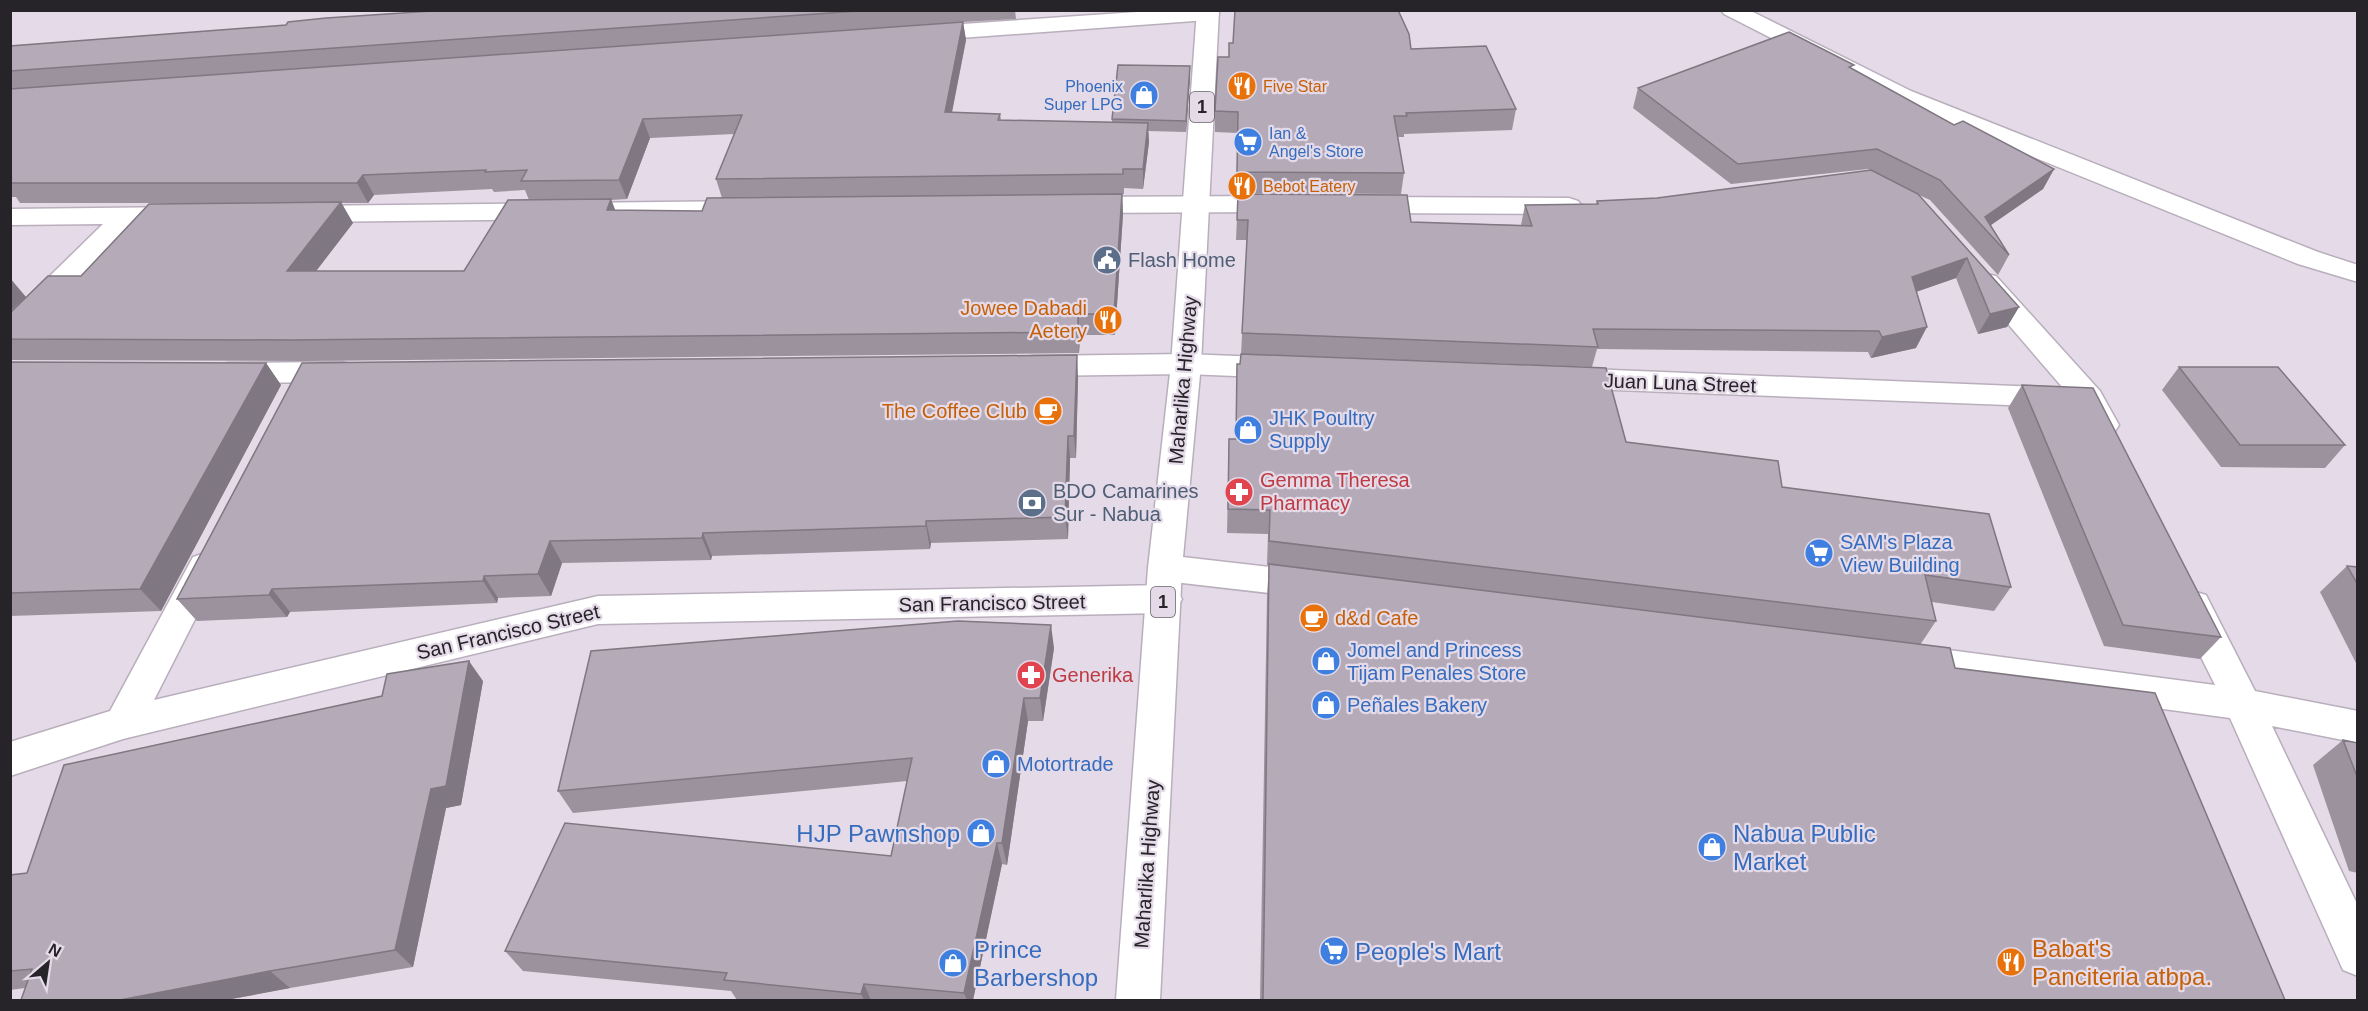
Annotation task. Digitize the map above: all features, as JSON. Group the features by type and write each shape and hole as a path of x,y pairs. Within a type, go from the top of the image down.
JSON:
{"main road":[{"path":"1731,10 1903,96 2308,258 2358,274"},
{"path":"900,36 1208,12"},
{"name":"Maharlika Highway","path":"1138,1000 1164,584 1186,364 1208,12"},
{"path":"1053,205 1601,206"},
{"path":"280,214 768,208"},
{"path":"10,216 209,214"},
{"path":"10,332 126,216"},
{"path":"1966,259 2089,398 2116,451"},
{"path":"1007,366 1186,364 1305,368"},
{"path":"199,372 365,372"},
{"path":"289,405 305,373"},
{"name":"Juan Luna Street","path":"1530,377 2089,398"},
{"path":"123,723 217,542"},
{"path":"2180,578 2243,704 2358,955"},
{"name":"San Francisco Street","path":"10,759 123,723 598,610 1164,584 1342,589"},
{"path":"1878,656 2243,704 2358,727"}],"building":[{"path":"447,10 872,10 10,71 10,46 286,25 288,22 326,18"},
{"path":"1235,10 1398,10 1409,34 1411,49 1486,46 1516,109 1406,113 1407,116 1394,116 1404,173 1237,172 1238,112 1215,111 1218,57 1229,57 1229,43 1233,43"},
{"path":"963,22 945,112 1000,114 998,120 1148,123 1143,169 1123,169 1123,174 716,179 742,115 643,119 619,180 521,181 527,170 485,172 486,170 363,175 357,183 10,183 10,89"},
{"path":"1789,32 1854,65 1849,67 1954,125 1963,121 2054,169 1985,217 2009,255 1940,180 1877,149 1738,164 1638,88"},
{"path":"1118,65 1190,66 1186,121 1112,119"},
{"path":"1871,170 1918,194 2019,307 1990,314 1967,258 1912,277 1927,327 1882,337 1879,331 1593,329 1598,347 1242,333 1248,220 1237,220 1238,194 1407,195 1411,222 1532,226 1525,205 1598,204 1597,201 1657,198"},
{"path":"1122,194 1114,314 1078,314 1078,332 291,340 10,339 10,313 48,276 81,276 149,204 341,202 287,271 464,271 508,200 611,199 607,210 702,211 707,198"},
{"path":"1241,354 1606,368 1626,442 1778,461 1782,487 1989,514 2011,587 1925,575 1936,621 1269,541 1270,510 1228,509 1229,439 1236,439 1237,364 1240,364"},
{"path":"1077,355 1074,436 1068,436 1065,517 926,521 926,526 703,533 702,538 550,541 538,574 484,576 483,581 272,589 269,595 177,599 302,363"},
{"path":"10,362 266,363 140,589 10,593"},
{"path":"2179,367 2278,367 2345,445 2240,445"},
{"path":"2022,385 2093,388 2221,637 2123,625"},
{"name":"Nabua Public Market","path":"1269,564 1950,648 1955,668 2155,693 2285,1000 1263,1000"},
{"path":"2347,566 2358,567 2358,585"},
{"path":"958,621 1051,625 1040,698 1024,698 1002,843 997,843 964,993 864,984 861,994 724,980 727,973 505,951 565,823 891,856 912,758 558,791 591,651"},
{"path":"469,661 446,786 431,789 395,950 120,1000 21,1000 32,969 10,971 10,875 27,873 64,765 382,696 387,674"},
{"path":"2343,740 2358,743 2358,779"}],"place":[{"name":"Five Star","path":"1242,86"},
{"name":"Phoenix Super LPG","path":"1144,95"},
{"name":"Ian & Angel's Store","path":"1248,142"},
{"name":"Bebot Eatery","path":"1242,186"},
{"name":"Flash Home","path":"1107,260"},
{"name":"Jowee Dabadi Aetery","path":"1108,320"},
{"name":"The Coffee Club","path":"1048,411"},
{"name":"JHK Poultry Supply","path":"1248,430"},
{"name":"Gemma Theresa Pharmacy","path":"1239,492"},
{"name":"BDO Camarines Sur - Nabua","path":"1032,503"},
{"name":"SAM's Plaza View Building","path":"1819,553"},
{"name":"d&d Cafe","path":"1314,618"},
{"name":"Jomel and Princess Tijam Penales Store","path":"1326,661"},
{"name":"Generika","path":"1031,675"},
{"name":"Peñales Bakery","path":"1326,705"},
{"name":"Motortrade","path":"996,764"},
{"name":"HJP Pawnshop","path":"981,833"},
{"name":"Nabua Public Market","path":"1712,847"},
{"name":"People's Mart","path":"1334,951"},
{"name":"Babat's Panciteria atbpa.","path":"2011,962"},
{"name":"Prince Barbershop","path":"953,963"}]}
